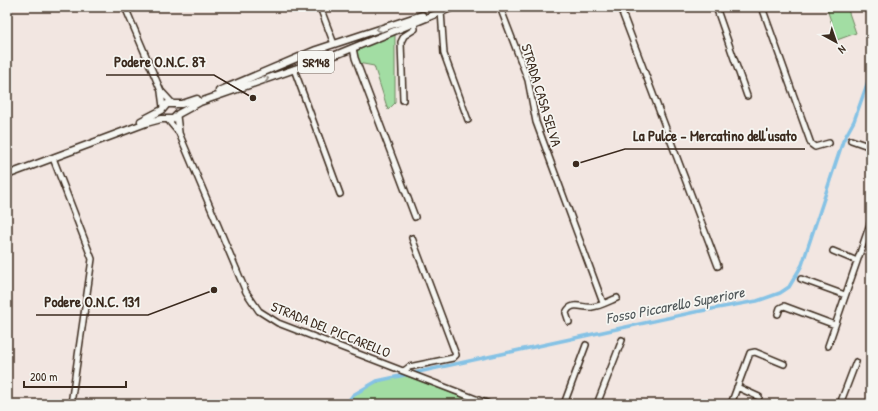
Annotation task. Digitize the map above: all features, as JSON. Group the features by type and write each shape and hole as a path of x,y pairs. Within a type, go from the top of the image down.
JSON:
{"main road":[{"name":"SR148","path":"7,172 143,120 167,104 196,100 334,44 442,9 453,7"},
{"name":"SR148","path":"7,175 146,123 167,119 173,120 177,115 200,102 353,48 442,9"},
{"path":"174,104 178,109 177,115"},
{"path":"162,108 162,115 167,119"}],"street":[{"path":"125,7 161,91 162,108"},
{"path":"320,7 334,44"},
{"name":"STRADA CASA SELVA","path":"500,7 528,80 536,122 603,303"},
{"path":"620,7 718,266"},
{"path":"716,7 747,96"},
{"path":"762,7 810,144 815,147 829,143"},
{"path":"442,9 444,54 468,120"},
{"path":"404,100 401,42 404,36 415,29 414,22"},
{"path":"353,48 355,58 415,217"},
{"path":"294,70 340,194"},
{"path":"161,91 174,104"},
{"name":"STRADA DEL PICCARELLO","path":"177,115 179,133 244,287 257,310 276,322 489,404"},
{"name":"STRADA DEL PICCARELLO","path":"167,119 179,133"},
{"path":"851,140 871,147"},
{"path":"53,158 73,213 92,257 71,404"},
{"path":"828,346 871,221"},
{"path":"404,371 409,367 453,358 456,355 412,238"},
{"path":"833,251 857,261"},
{"path":"801,279 845,295"},
{"path":"569,322 566,312 568,309 579,305 591,308 617,298"},
{"path":"778,314 780,308 784,306 835,325"},
{"path":"597,404 622,340"},
{"path":"564,404 586,346"},
{"path":"731,404 748,356 752,352 784,364"},
{"path":"840,404 856,362"},
{"path":"737,387 759,397"},
{"path":"471,404 473,398"}],"green space":[{"path":"833,7 847,7 856,33 837,40 827,9"},
{"path":"395,32 395,103 388,110 374,66 358,63 355,50"},
{"path":"404,375 470,400 469,404 346,404 358,392 372,384"}],"waterway":[{"name":"Fosso Piccarello Superiore","path":"346,404 353,395 377,381 695,312 757,301 780,293 789,287 802,265 843,141 854,121 871,73"}],"place":[{"name":"Podere O.N.C. 87","path":"253,98"},
{"name":"La Pulce - Mercatino dell'usato","path":"576,164"},
{"name":"Podere O.N.C. 131","path":"214,290"}]}
